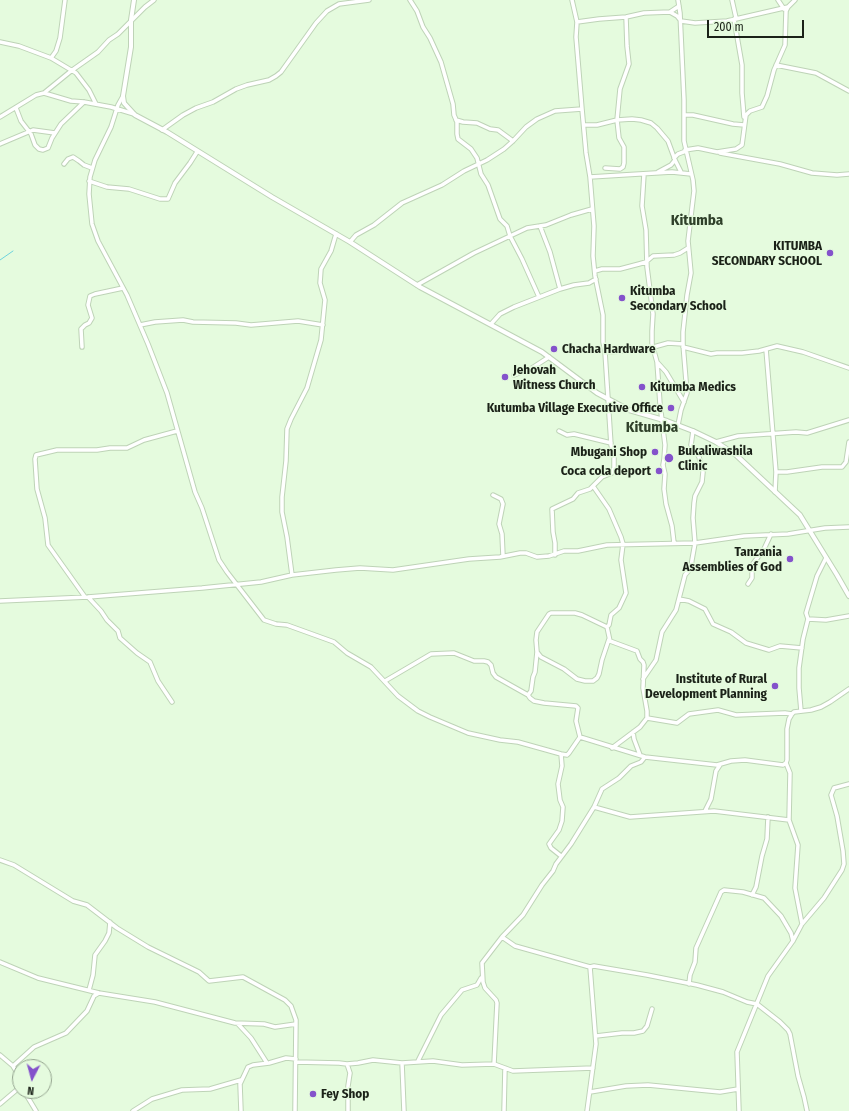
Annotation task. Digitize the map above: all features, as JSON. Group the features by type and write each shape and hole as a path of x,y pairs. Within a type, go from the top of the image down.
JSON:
{"street":[{"path":"51,58 59,43 65,0"},
{"path":"134,0 131,20 131,47 122,96 116,109 111,127 92,168 89,181 90,213 93,229 98,241 123,288 140,325 167,392 194,492 202,508 219,560 236,585 264,620 276,624 287,624 330,640 347,653 371,667 398,696 430,717 468,733 500,740 518,742 567,755 580,737 576,721 578,707 567,704 559,705 534,701 528,695 496,677 493,673 491,665 488,662 474,661 454,653 431,654 385,681"},
{"path":"0,117 36,95 44,93 72,70 98,52 108,40 118,34 144,7 154,0"},
{"path":"162,130 183,115 196,108 213,102 236,89 247,84 269,80 276,76 290,60 316,23 327,11 339,4 369,0"},
{"path":"410,0 417,11 423,27 441,62 453,104 454,115 458,125 458,139 471,149 479,164 481,174 488,185 499,216 507,226 510,236 539,297"},
{"path":"555,555 552,509 573,499 578,493 590,489 602,477 611,474 613,472 614,456 611,443 603,342 603,311 596,280 593,256 594,226 576,37 577,22 572,0"},
{"path":"678,0 684,141 694,186 688,248 692,268 684,311 683,345 687,393 678,425"},
{"path":"717,152 740,147 742,143 745,119 742,93 742,65 732,0"},
{"path":"778,0 786,14"},
{"path":"745,119 750,111 762,107 767,96 776,65 785,45 786,14 788,7 795,0"},
{"path":"577,22 626,17 644,13 670,12 679,6"},
{"path":"670,12 679,18 680,21 695,23 719,22 788,7"},
{"path":"605,168 620,169 623,167 624,163 624,147 619,138 618,120 620,89 630,64 627,46 626,17"},
{"path":"0,42 19,46 51,58 72,70 80,78 96,104"},
{"path":"776,65 816,73 849,92"},
{"path":"54,85 52,90 55,96"},
{"path":"44,93 71,101 96,104 135,115 350,242 417,285 549,357 593,390 629,410 662,419 716,442 736,455 800,515 849,596"},
{"path":"122,96 124,103 135,115"},
{"path":"16,108 21,121 37,147 43,150 48,148 61,124 84,102"},
{"path":"350,242 356,235 374,225 402,203 442,185 504,149 530,124 551,112 582,109"},
{"path":"684,116 693,115 744,125"},
{"path":"456,120 477,123 490,129 498,130 513,141"},
{"path":"584,125 597,125 618,120 641,120 651,123 666,139 681,172"},
{"path":"0,144 16,138 28,131 44,130 55,133"},
{"path":"656,173 671,165 678,154 698,148 772,162 812,173 837,175 849,174"},
{"path":"89,181 108,187 129,189 167,200 169,199 175,183 190,164 197,152"},
{"path":"64,164 72,157 87,167 92,168"},
{"path":"590,177 681,172 692,174"},
{"path":"644,174 642,206 646,230 648,269 653,314 653,348 658,362 665,445 663,466 665,474 665,498 672,526 674,543"},
{"path":"417,285 474,253 527,228 540,226 592,209"},
{"path":"540,226 550,252 560,289"},
{"path":"292,575 282,512 286,461 286,434 290,419 309,383 321,340 325,300 320,283 321,268 331,251 336,234"},
{"path":"595,271 602,269 620,269 642,263 656,255 674,255 688,248"},
{"path":"491,324 504,311 560,289 589,283 596,280"},
{"path":"82,347 82,329 92,318 88,305 90,296 123,288"},
{"path":"140,325 155,322 183,320 193,322 236,322 251,324 298,321 323,324"},
{"path":"605,353 653,348 668,343 683,345 711,354 718,352 742,353 775,346 820,357 849,368"},
{"path":"766,349 776,472 775,492"},
{"path":"514,375 532,368 549,357"},
{"path":"658,362 684,402"},
{"path":"716,442 731,437 773,433 807,433 849,420"},
{"path":"172,702 158,681 150,662 136,653 120,638 118,631 107,620 101,611 86,597 48,545 45,518 37,489 34,459 36,455 57,450 127,448 144,440 177,431"},
{"path":"558,431 567,435 574,434 611,443"},
{"path":"643,679 656,660 662,632 676,610 685,575 690,568 695,543 693,518 694,503 695,496 702,482 703,472 699,457 692,448 690,442 693,431"},
{"path":"776,472 822,467 842,467 846,462 849,442"},
{"path":"537,652 541,657 564,669 577,679 593,681 599,674 609,638 607,627 609,625 611,615 619,608 626,593 621,560 623,544 609,509 593,486"},
{"path":"493,495 501,499 503,504 499,524 502,534 503,556"},
{"path":"0,601 86,597 236,585 261,582 292,575 336,570 360,568 394,570 524,553 540,557 555,555 564,551 578,551 607,545 695,543 744,536 788,534 825,528 849,527"},
{"path":"748,584 752,578 752,566 764,549 771,534"},
{"path":"801,711 798,688 802,648 808,619 806,613 817,576 826,558"},
{"path":"679,599 689,601 705,609 713,624 731,632 746,643 769,650 780,646 802,648"},
{"path":"528,695 531,691 535,672 537,652 536,640 538,632 549,614 575,613 607,627"},
{"path":"808,619 826,620 849,616"},
{"path":"609,638 610,641 614,643 637,651 644,665 643,688 646,700 647,718 640,727 612,748"},
{"path":"647,718 677,723 689,714 718,710 736,715 792,714 821,707 849,688"},
{"path":"792,714 787,725 788,760 786,763 790,773 789,820 798,845 795,888 802,924"},
{"path":"633,732 640,755"},
{"path":"580,737 645,757 713,765 744,760 783,765 786,763"},
{"path":"561,754 562,766 558,784 560,800 563,807 562,821 559,830 549,844 551,848 561,856"},
{"path":"494,1064 497,1003 485,988 482,977 482,963 502,937 523,915 542,885 553,871 561,856 571,844 594,807 602,789 619,778 631,766 641,762 645,757"},
{"path":"705,811 711,799 716,771 721,764"},
{"path":"739,1111 737,1052 768,976 793,941 802,924 824,898 844,866 843,851 835,807 831,795 834,788 849,784"},
{"path":"594,807 630,817 714,811 789,820"},
{"path":"752,895 756,888 767,839 768,817"},
{"path":"0,860 14,866 64,897 87,905 148,947 199,972 210,981 238,977 246,978 285,1000 293,1010 296,1024 295,1111"},
{"path":"689,984 690,975 695,962 696,948 721,892 724,890 764,898 776,910 791,933 793,941"},
{"path":"88,990 93,975 95,955 105,941 109,932 110,922"},
{"path":"502,937 515,946 550,957 590,967 647,975 689,984 723,992 747,1002 757,1004 780,1022 790,1034 798,1076 807,1111"},
{"path":"0,962 38,978 99,993 155,1002 238,1024 264,1024 275,1027 296,1024"},
{"path":"587,1111 596,1036 590,967"},
{"path":"418,1061 440,1015 463,989 477,985 482,977"},
{"path":"20,1059 37,1044 53,1040 66,1033 87,1011 94,996 99,993"},
{"path":"596,1036 643,1031 647,1026 652,1009"},
{"path":"238,1024 251,1038 267,1064"},
{"path":"0,1055 12,1065"},
{"path":"241,1111 241,1080 248,1067 267,1064 286,1058 347,1064 373,1060 402,1063 433,1061 462,1065 494,1064 513,1071 593,1068"},
{"path":"402,1063 404,1111"},
{"path":"347,1064 350,1073 348,1086 348,1111"},
{"path":"504,1111 505,1068"},
{"path":"132,1111 152,1099 182,1090 210,1089 241,1080"},
{"path":"590,1092 626,1086 648,1085 720,1092 738,1089"},
{"path":"0,1104 12,1094"},
{"path":"29,1099 36,1111"}],"waterway":[{"path":"0,260 13,251"}],"place":[{"name":"KITUMBA SECONDARY SCHOOL","path":"830,253"},
{"name":"Kitumba Secondary School","path":"622,298"},
{"name":"Chacha Hardware","path":"554,349"},
{"name":"Jehovah Witness Church","path":"505,377"},
{"name":"Kitumba Medics","path":"642,387"},
{"name":"Kutumba Village Executive Office","path":"671,408"},
{"name":"Mbugani Shop","path":"655,452"},
{"name":"Bukaliwashila Clinic","path":"669,458"},
{"name":"Coca cola deport","path":"659,471"},
{"name":"Tanzania Assemblies of God","path":"790,559"},
{"name":"Institute of Rural Development Planning","path":"775,686"},
{"name":"Fey Shop","path":"313,1094"}],"district":[{"name":"Kitumba","path":"697,221"},
{"name":"Kitumba","path":"652,428"}]}
